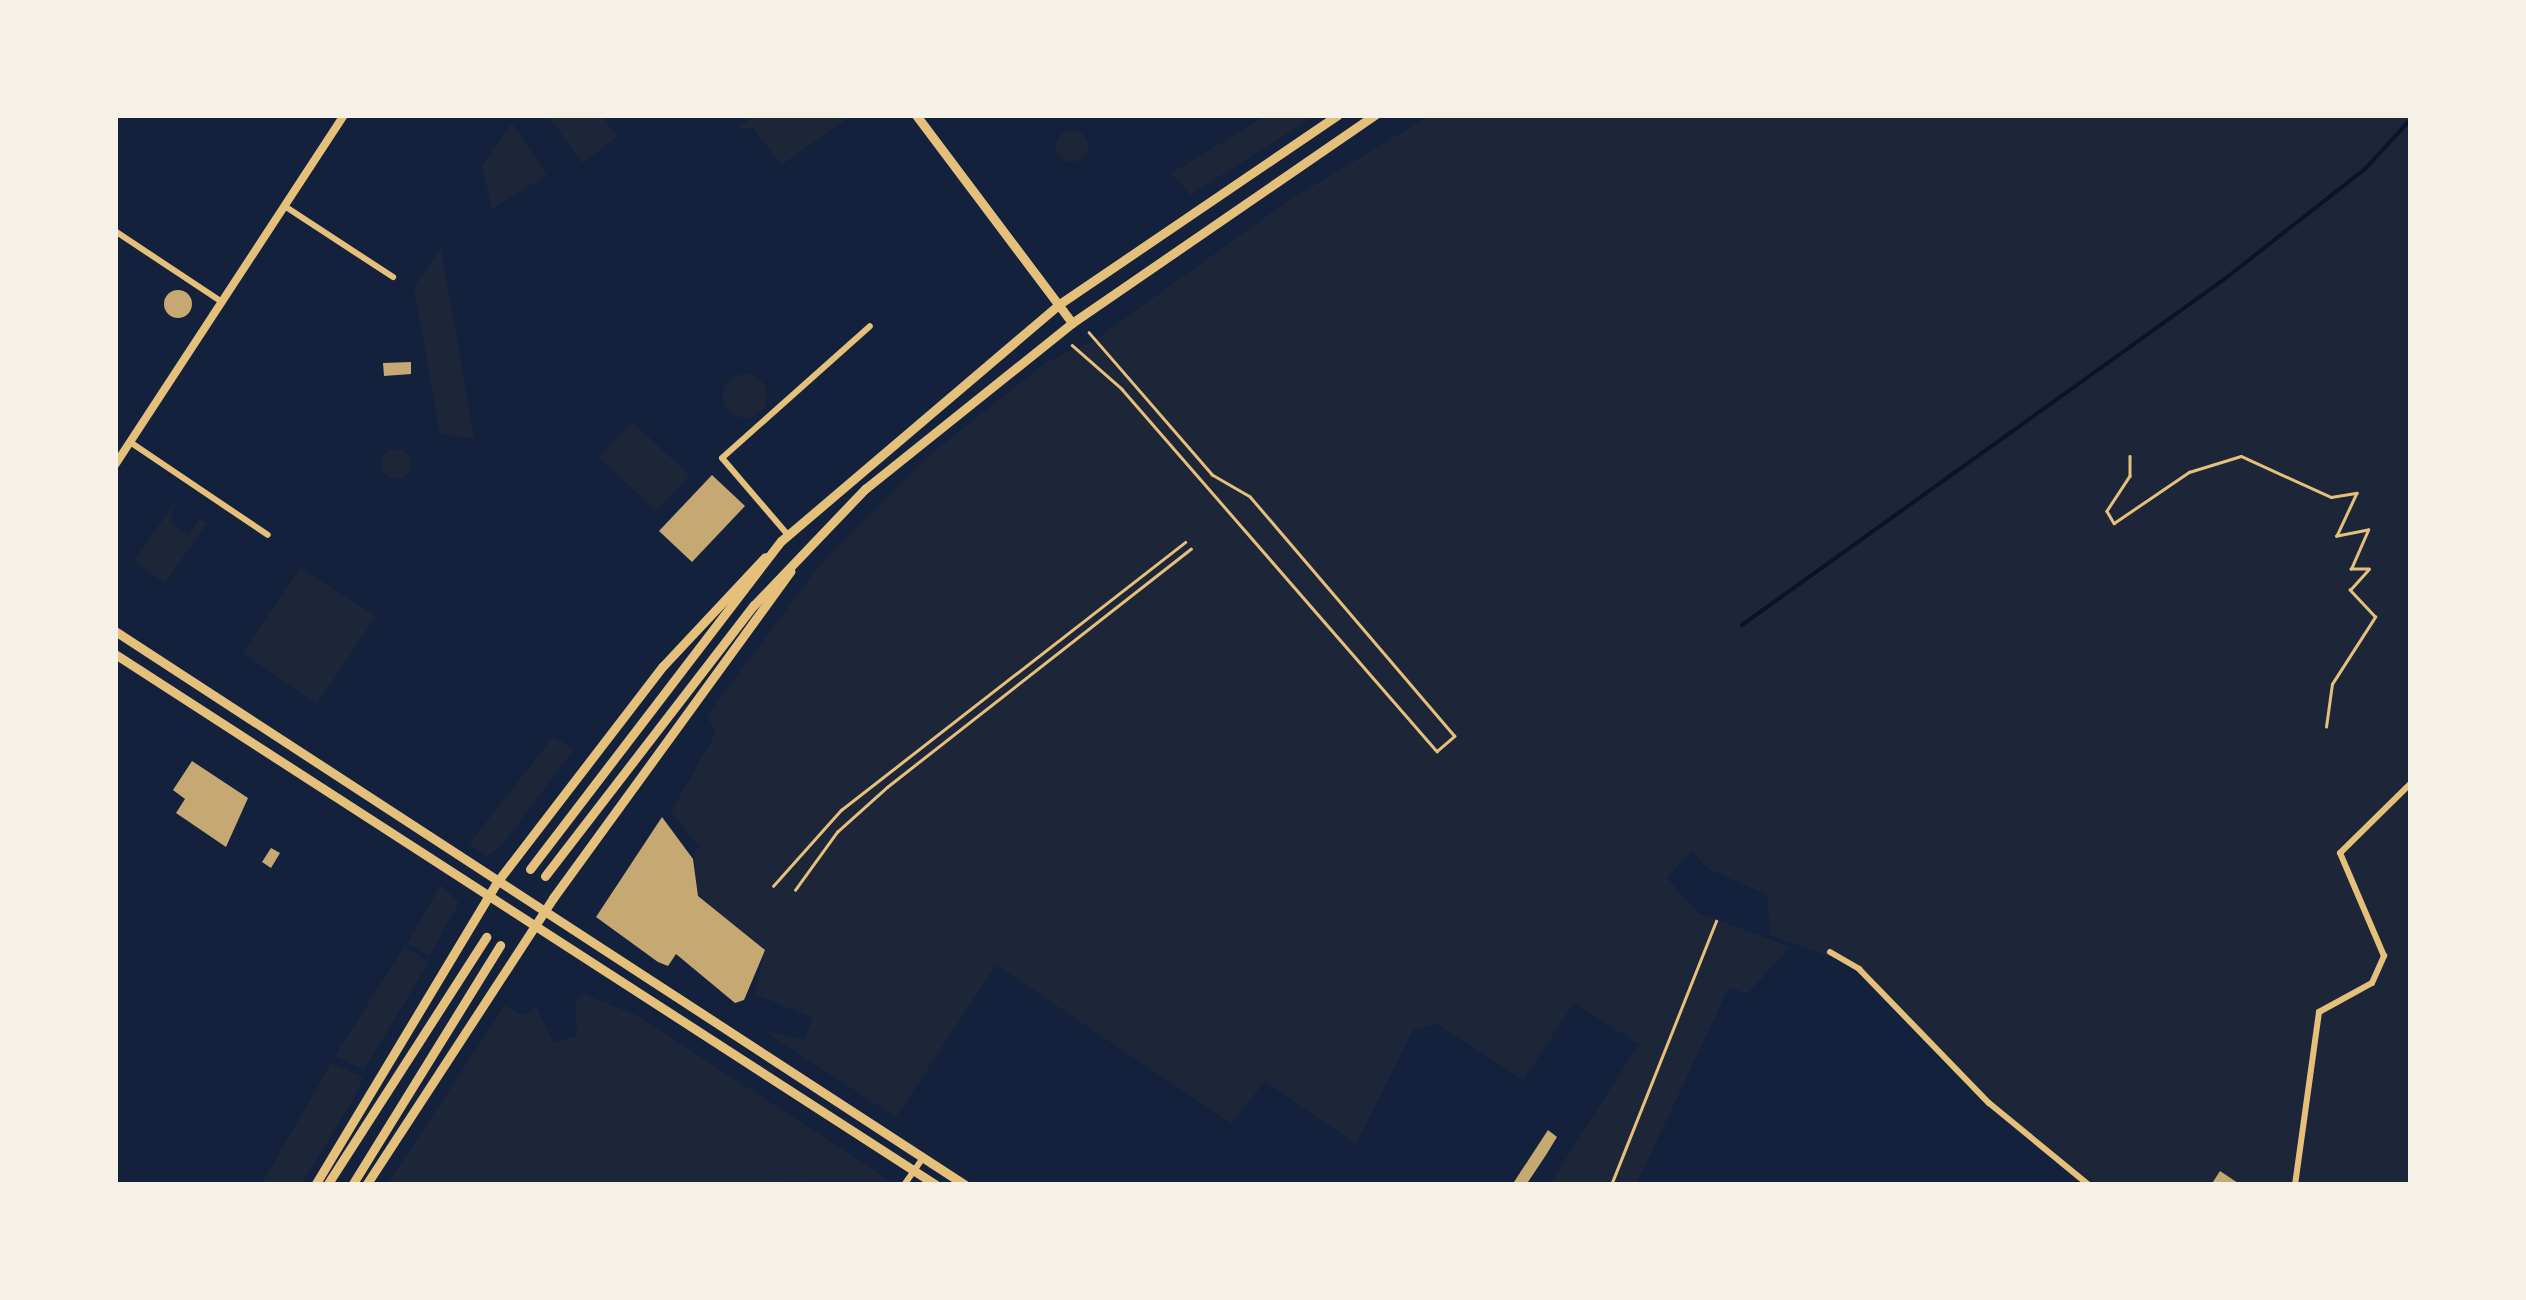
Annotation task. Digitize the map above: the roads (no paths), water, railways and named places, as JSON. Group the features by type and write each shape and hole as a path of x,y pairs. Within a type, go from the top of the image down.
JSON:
{"main road":[{"path":"916,115 1072,323"},
{"path":"315,1185 496,882 663,666 784,538 1058,306 1338,115"},
{"path":"545,876 800,556 905,453 1072,323 1375,115"},
{"path":"530,869 784,538"},
{"path":"366,1185 535,924 800,556"},
{"path":"115,631 965,1185"},
{"path":"115,654 936,1185"},
{"path":"327,1185 486,937"},
{"path":"352,1185 500,946"}],"street":[{"path":"115,465 344,115"},
{"path":"286,207 393,278"},
{"path":"115,231 222,302"},
{"path":"784,538 722,458 870,326"},
{"path":"130,442 268,535"},
{"path":"2294,1185 2319,1012 2372,983 2384,956 2340,854 2347,837 2411,783"},
{"path":"1830,952 1859,969 1988,1103 2089,1185"},
{"path":"904,1185 923,1158"}],"waterway":[{"path":"1742,625 2222,281 2366,168 2411,119"}]}
